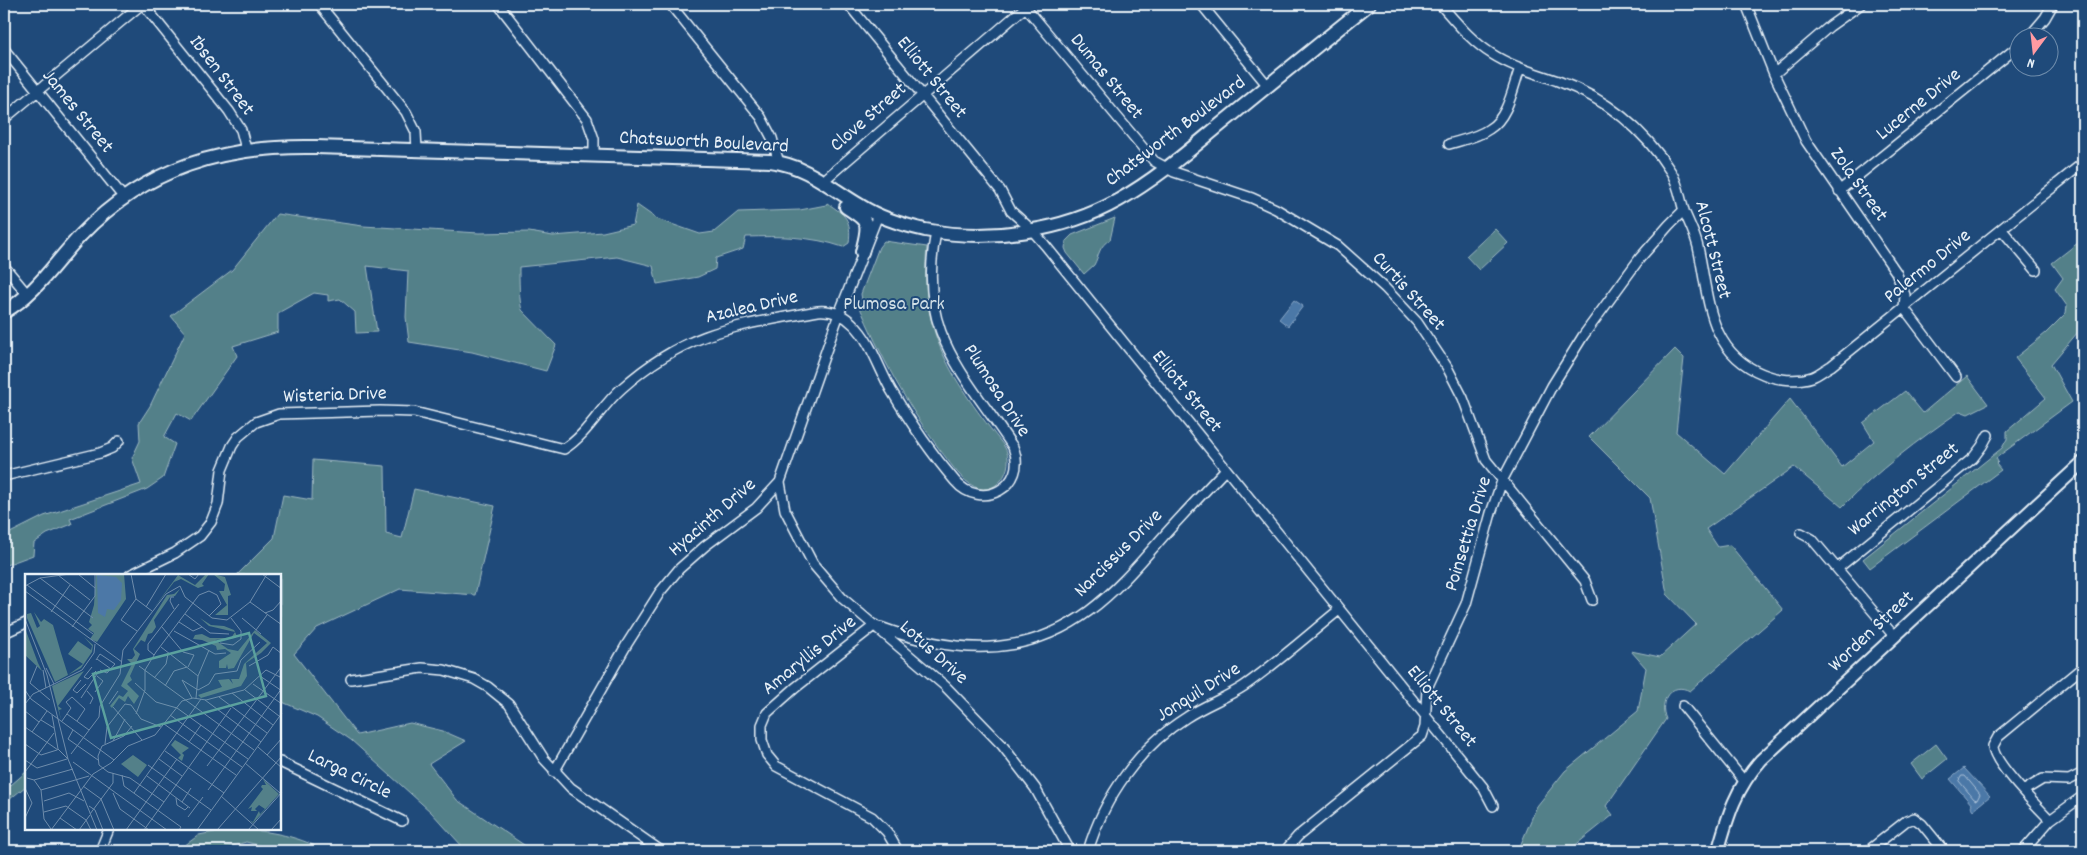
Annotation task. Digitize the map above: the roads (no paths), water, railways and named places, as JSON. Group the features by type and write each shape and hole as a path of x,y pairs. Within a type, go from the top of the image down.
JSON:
{"main road":[{"name":"Chatsworth Boulevard","path":"4,312 28,295 90,225 124,198 177,168 246,149 294,146 779,162 803,170 878,215 913,227 936,232 979,234 1032,230 1069,221 1109,205 1144,185 1369,4"},
{"path":"836,190 844,206 866,221 867,230 862,252"}],"street":[{"path":"4,119 143,4"},
{"name":"Ibsen Street","path":"143,4 230,111 241,130 246,149"},
{"path":"319,4 406,112 416,132 417,150"},
{"path":"498,4 587,119 592,133 594,156"},
{"path":"670,4 761,116 772,138 779,162"},
{"name":"Elliott Street","path":"848,4 1000,190 1011,211 1032,230 1425,714 1483,787 1492,806"},
{"path":"1201,4 1268,86"},
{"name":"Alcott Street","path":"1440,4 1474,41 1498,57 1520,68 1595,97 1628,122 1647,140 1667,165 1681,195 1684,210 1697,244 1713,323 1736,357 1757,372 1786,380"},
{"name":"Zola Street","path":"1746,4 1774,74 1806,141 1896,272 1905,295 1904,308 1956,377"},
{"path":"1774,74 1830,26 1861,4"},
{"path":"2036,28 2053,4"},
{"name":"Clove Street","path":"823,181 1026,5"},
{"name":"Dumas Street","path":"1026,5 1149,158 1166,168"},
{"name":"James Street","path":"4,49 124,198"},
{"name":"Lucerne Drive","path":"1839,191 2010,53"},
{"path":"1449,144 1484,132 1496,124 1505,108 1520,68"},
{"name":"Palermo Drive","path":"1786,380 1811,377 1831,366 2083,163"},
{"name":"Curtis Street","path":"1166,168 1252,198 1276,209 1338,246 1362,266 1401,304 1434,346 1463,398 1485,457 1502,481 1585,581 1592,600"},
{"name":"Poinsettia Drive","path":"1285,851 1298,836 1422,736 1425,727 1427,688 1466,604 1491,513 1502,481 1533,419 1577,346 1640,258 1684,210"},
{"name":"Hyacinth Drive","path":"554,772 627,644 660,592 679,569 756,508 780,482 839,314 878,215"},
{"path":"2002,230 2036,270"},
{"name":"Plumosa Drive","path":"839,314 852,323 861,333 891,390 920,435 956,482 964,489 975,494 990,494 1004,489 1009,484 1014,471 1014,451 955,364 942,335 935,313 930,274 936,232"},
{"path":"4,266 28,295"},
{"name":"Azalea Drive","path":"564,449 575,442 615,394 629,381 657,360 685,344 726,328 759,320 818,311 829,311 839,314"},
{"name":"Wisteria Drive","path":"132,574 175,554 200,536 211,522 218,504 222,470 232,446 238,437 256,422 278,414 414,412 564,449"},
{"name":"Warrington Street","path":"1838,568 1973,458 1988,435"},
{"path":"4,476 100,454 112,448 119,441"},
{"name":"Worden Street","path":"1718,851 1728,817 1744,781 1762,760 2083,462"},
{"name":"Narcissus Drive","path":"875,625 919,641 963,647 1011,645 1050,633 1090,611 1108,595 1138,567 1226,469"},
{"name":"Lotus Drive","path":"780,482 785,510 813,564 842,598 945,686 1002,744 1035,788 1070,851"},
{"path":"1800,533 1812,539 1894,636"},
{"name":"Jonquil Drive","path":"1088,851 1096,826 1108,802 1149,746 1187,716 1242,687 1339,610"},
{"path":"4,633 25,623"},
{"name":"Amaryllis Drive","path":"875,625 795,688 767,713 762,725 762,740 767,755 776,766 872,817 887,832 898,851"},
{"path":"2050,820 2023,791 1995,756 1994,742 2003,732 2083,666"},
{"path":"351,678 422,668 444,670 474,679 488,687 509,704 554,772 571,788 661,851"},
{"path":"1683,706 1744,781"},
{"name":"Larga Circle","path":"281,762 402,821"},
{"path":"2023,791 2043,779 2069,780 2083,773"},
{"path":"2022,851 2050,820 2083,796"},
{"path":"1868,851 1906,821 1914,818 1922,824 1944,851"},
{"path":"100,851 109,830"}],"water":[{"path":"1294,300 1303,306 1288,326 1279,319"},
{"path":"1964,768 1990,796 1973,810 1972,805 1950,779"}],"park label":[{"name":"Plumosa Park","path":"894,305"}]}
